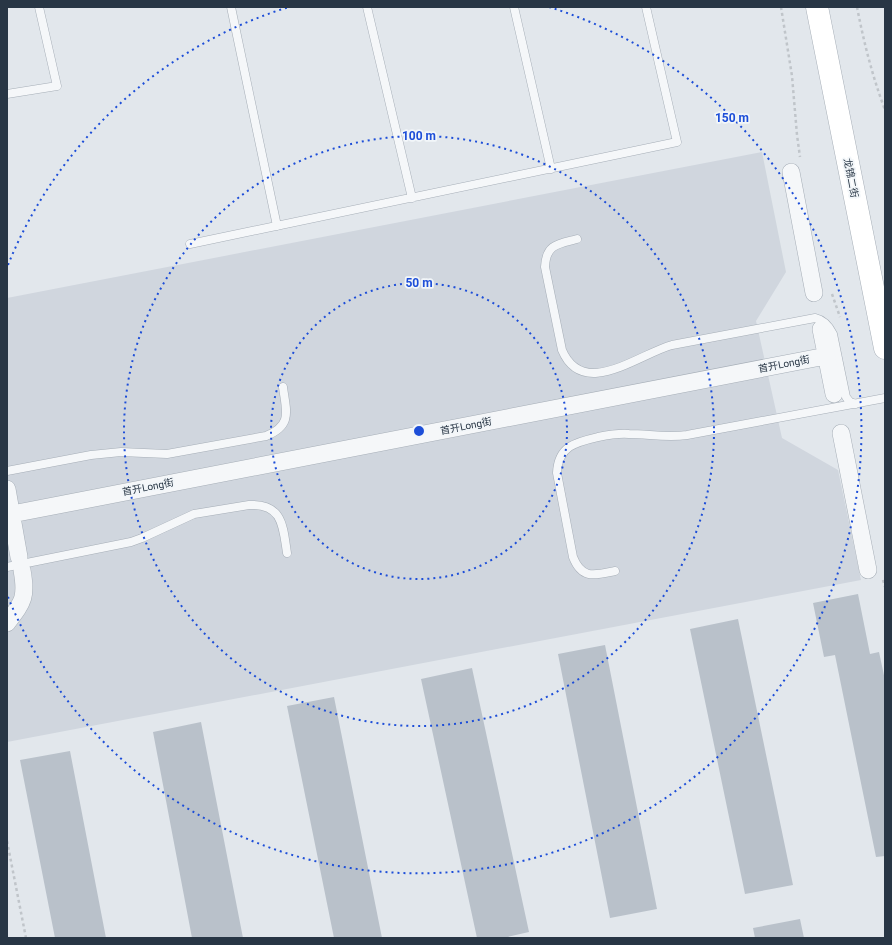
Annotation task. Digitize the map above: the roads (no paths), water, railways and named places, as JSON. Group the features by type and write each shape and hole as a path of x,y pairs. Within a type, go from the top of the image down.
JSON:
{"street":[{"name":"龙锦二街","path":"817,7 885,346"},
{"path":"791,172 814,282"},
{"path":"821,329 834,394"},
{"name":"首开Long街","path":"12,514 826,356"},
{"path":"841,433 849,455 868,570"},
{"path":"7,489 12,514 16,565 24,583 24,595 21,605 7,623"}],"lane":[{"path":"7,94 57,86 39,7"},
{"path":"231,7 277,226"},
{"path":"367,7 412,198"},
{"path":"514,7 551,169"},
{"path":"190,244 677,142 646,7"},
{"path":"577,239 554,246 549,251 546,258 545,267 562,350 565,358 571,366 587,372 607,372 672,345 815,318 823,321 833,334 846,397 850,402 856,404"},
{"path":"7,471 91,455 121,452 167,454 266,436 280,430 286,420 287,413 283,387"},
{"path":"615,571 599,574 582,572 577,566 573,557 557,473 558,463 562,454 569,447 577,442 616,434 665,437 687,435 885,398"},
{"path":"16,565 131,542 194,514 253,504 266,507 274,512 280,519 283,527 287,553"}]}
